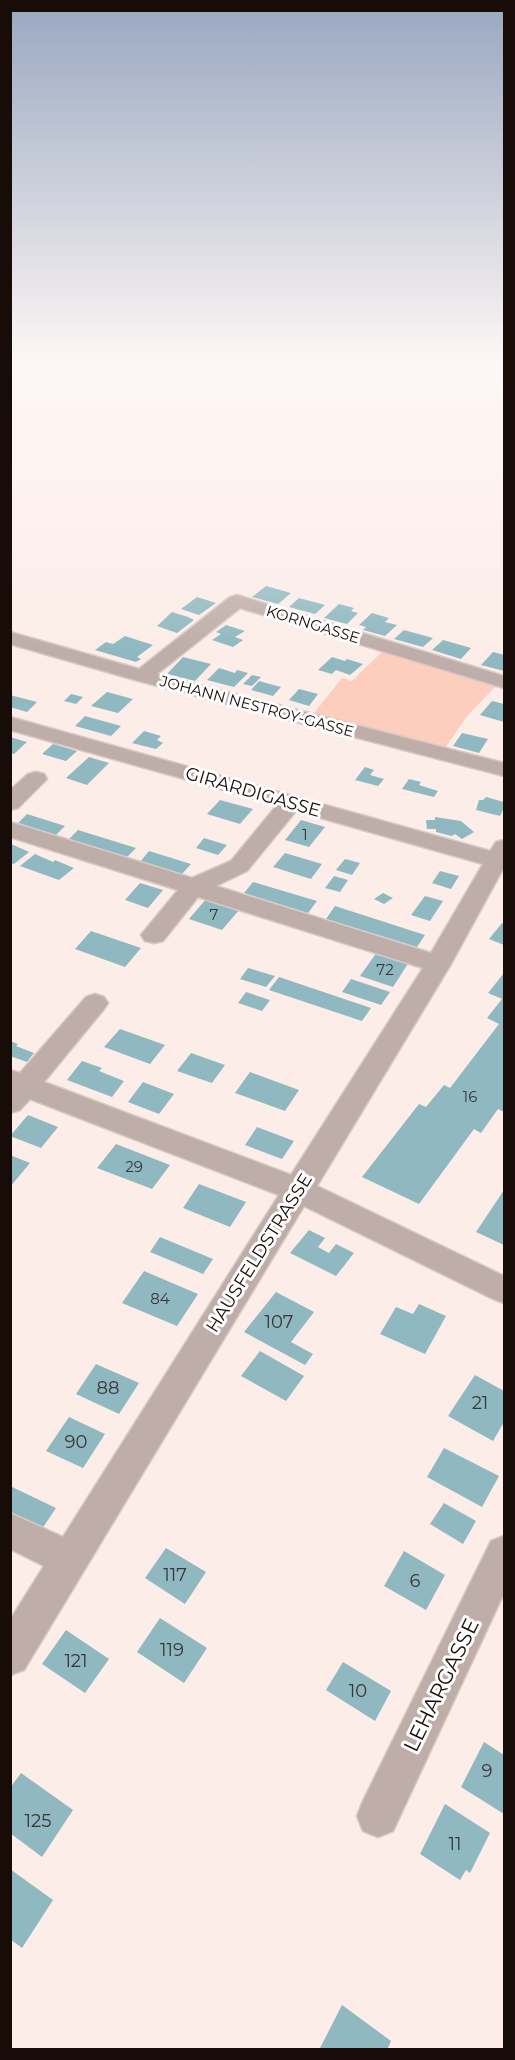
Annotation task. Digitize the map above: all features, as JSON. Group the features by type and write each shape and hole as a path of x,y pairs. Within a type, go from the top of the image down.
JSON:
{"street":[{"name":"KORNGASSE","path":"142,676 237,601 504,682"},
{"name":"JOHANN NESTROY-GASSE","path":"10,638 142,676 504,770"},
{"name":"GIRARDIGASSE","path":"10,723 291,803 500,854"},
{"path":"10,803 36,779"},
{"path":"154,935 193,887 239,866 291,803"},
{"path":"10,829 438,964"},
{"name":"HAUSFELDSTRASSE","path":"10,1656 438,964 500,854"},
{"path":"95,1003 15,1089 298,1190 504,1290"},
{"path":"10,1530 70,1560"},
{"name":"LEHARGASSE","path":"378,1816 504,1554"}],"shaded area":[{"path":"385,649 498,684 468,715 443,751 311,717 342,678 352,681"}],"building":[{"path":"266,586 291,593 278,604 252,597"},
{"path":"197,597 216,603 199,615 181,609"},
{"path":"299,598 325,605 315,614 289,607"},
{"path":"339,604 354,608 351,611 358,613 347,624 324,618"},
{"path":"172,612 194,620 177,633 157,626"},
{"path":"372,613 389,618 385,622 397,625 385,636 363,630 366,627 359,625"},
{"path":"226,625 245,631 235,637 243,640 233,647 212,640 221,634 216,632"},
{"path":"404,630 433,638 423,647 394,639"},
{"path":"125,636 153,645 137,657 141,659 136,662 95,650 106,642 113,644"},
{"path":"443,640 471,648 461,659 432,650"},
{"path":"493,652 504,655 504,671 481,665"},
{"path":"183,657 211,664 195,681 167,674"},
{"path":"332,657 363,664 350,675 336,670 332,674 318,670"},
{"path":"219,668 235,673 237,670 248,673 234,687 207,680"},
{"path":"252,675 261,677 252,686 243,684"},
{"path":"259,681 281,687 273,696 251,690"},
{"path":"299,689 318,694 309,706 289,700"},
{"path":"107,692 133,699 118,713 91,706"},
{"path":"71,694 83,697 76,704 64,701"},
{"path":"10,695 37,702 27,712 10,707"},
{"path":"492,701 504,704 504,722 480,715"},
{"path":"85,716 121,726 111,736 75,726"},
{"path":"144,731 161,736 157,740 163,743 156,749 132,743"},
{"path":"462,733 488,739 479,753 453,746"},
{"path":"10,737 27,742 14,754 10,753"},
{"path":"53,744 77,751 66,761 42,754"},
{"path":"89,757 109,763 87,785 66,778"},
{"path":"365,767 374,770 370,775 384,779 378,786 355,780"},
{"path":"409,779 421,782 419,785 438,791 434,797 402,789"},
{"path":"486,797 504,802 500,816 476,810 479,800"},
{"path":"220,800 253,809 240,824 207,814"},
{"path":"27,814 65,826 56,835 18,823"},
{"path":"435,817 461,821 474,832 462,839 455,834 452,836 436,832 436,829 427,829 426,820 435,820"},
{"path":"301,820 325,827 309,847 285,840"},
{"path":"78,830 136,848 127,857 69,839"},
{"path":"204,838 227,845 218,855 196,848"},
{"path":"11,844 29,852 14,864 10,863"},
{"path":"149,851 191,864 181,875 140,862"},
{"path":"285,853 322,864 311,879 273,867"},
{"path":"35,854 74,868 59,880 20,866"},
{"path":"345,859 360,863 352,875 336,870"},
{"path":"440,871 459,876 451,889 432,883"},
{"path":"334,876 348,880 340,892 325,888"},
{"path":"253,882 317,901 308,913 244,893"},
{"path":"140,883 163,890 148,908 125,900"},
{"path":"383,893 393,898 384,904 374,899"},
{"path":"425,896 443,901 430,921 411,915"},
{"path":"207,898 240,909 222,930 189,919"},
{"path":"335,906 425,935 417,947 326,919"},
{"path":"502,923 504,924 504,945 489,939"},
{"path":"91,931 141,948 125,967 75,949"},
{"path":"377,952 409,962 393,987 360,976"},
{"path":"248,968 275,976 266,987 240,979"},
{"path":"504,973 504,1112 498,1109 481,1133 474,1129 419,1204 362,1177 419,1104 426,1107 444,1085 450,1088 499,1024 487,1018 502,999 488,993"},
{"path":"279,977 371,1008 362,1021 269,990"},
{"path":"351,979 390,992 381,1005 342,992"},
{"path":"246,992 270,1000 262,1011 238,1003"},
{"path":"120,1029 165,1045 150,1064 104,1047"},
{"path":"10,1041 34,1053 27,1062 10,1056"},
{"path":"191,1053 225,1065 212,1083 177,1071"},
{"path":"82,1061 102,1068 99,1071 124,1081 112,1097 67,1080"},
{"path":"250,1072 299,1090 285,1111 235,1093"},
{"path":"143,1082 174,1094 159,1114 128,1102"},
{"path":"28,1115 58,1127 41,1148 10,1136"},
{"path":"257,1127 294,1141 282,1159 245,1145"},
{"path":"116,1144 170,1165 152,1189 97,1168"},
{"path":"10,1155 30,1163 10,1187"},
{"path":"199,1184 246,1202 230,1227 183,1208"},
{"path":"504,1190 504,1245 476,1232"},
{"path":"309,1230 325,1238 318,1247 329,1253 336,1244 354,1253 336,1276 290,1253"},
{"path":"160,1237 213,1259 203,1274 150,1252"},
{"path":"144,1271 198,1294 177,1326 122,1303"},
{"path":"276,1292 314,1312 291,1342 313,1354 305,1365 244,1332"},
{"path":"419,1304 446,1316 425,1354 380,1334 396,1307 413,1314"},
{"path":"260,1351 304,1376 286,1401 241,1376"},
{"path":"96,1364 139,1383 119,1414 76,1394"},
{"path":"475,1375 504,1391 504,1422 493,1441 448,1416"},
{"path":"69,1417 105,1434 83,1468 46,1451"},
{"path":"444,1448 499,1476 482,1507 427,1477"},
{"path":"10,1486 56,1508 38,1535 10,1521"},
{"path":"444,1503 476,1521 463,1544 430,1524"},
{"path":"166,1548 206,1572 185,1604 145,1578"},
{"path":"404,1551 445,1575 426,1610 384,1586"},
{"path":"160,1618 207,1648 184,1683 137,1652"},
{"path":"66,1630 109,1659 85,1693 42,1664"},
{"path":"343,1662 391,1691 375,1721 326,1690"},
{"path":"484,1742 504,1755 504,1814 461,1787"},
{"path":"21,1773 73,1810 42,1857 10,1833 10,1788"},
{"path":"445,1804 490,1833 470,1873 466,1870 460,1880 420,1854"},
{"path":"10,1869 53,1900 22,1948 10,1939"},
{"path":"342,2005 391,2041 387,2050 319,2050"}]}
